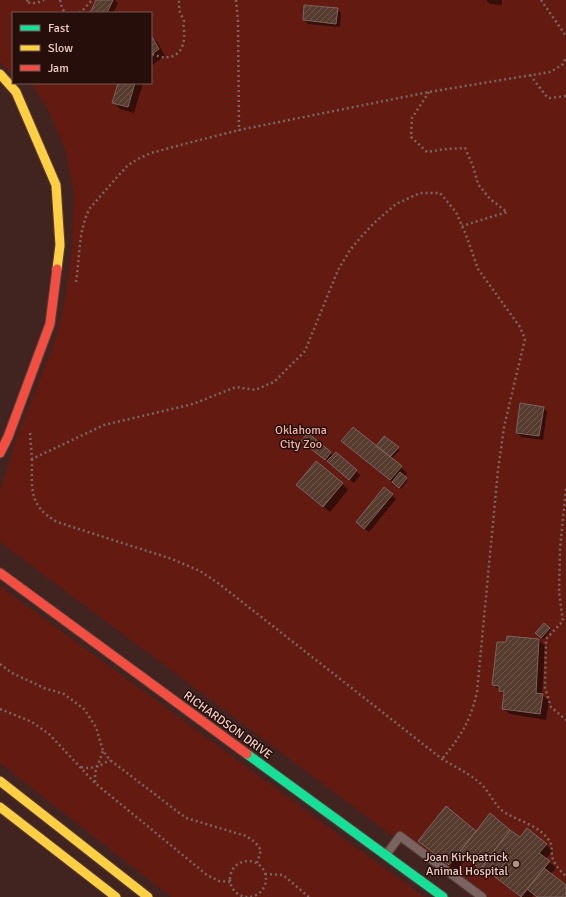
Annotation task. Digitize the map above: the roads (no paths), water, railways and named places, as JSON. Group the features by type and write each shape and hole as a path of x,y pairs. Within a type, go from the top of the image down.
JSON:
{"street":[{"path":"0,74 16,92 56,185 60,245 50,324 8,437 0,453"},
{"name":"RICHARDSON DRIVE","path":"0,573 443,897"},
{"path":"0,781 148,897"},
{"path":"0,807 116,897"}],"lane":[{"path":"385,855 400,836 482,897"}],"place":[{"name":"Joan Kirkpatrick Animal Hospital","path":"516,864"}],"park label":[{"name":"Oklahoma City Zoo","path":"301,437"}]}
